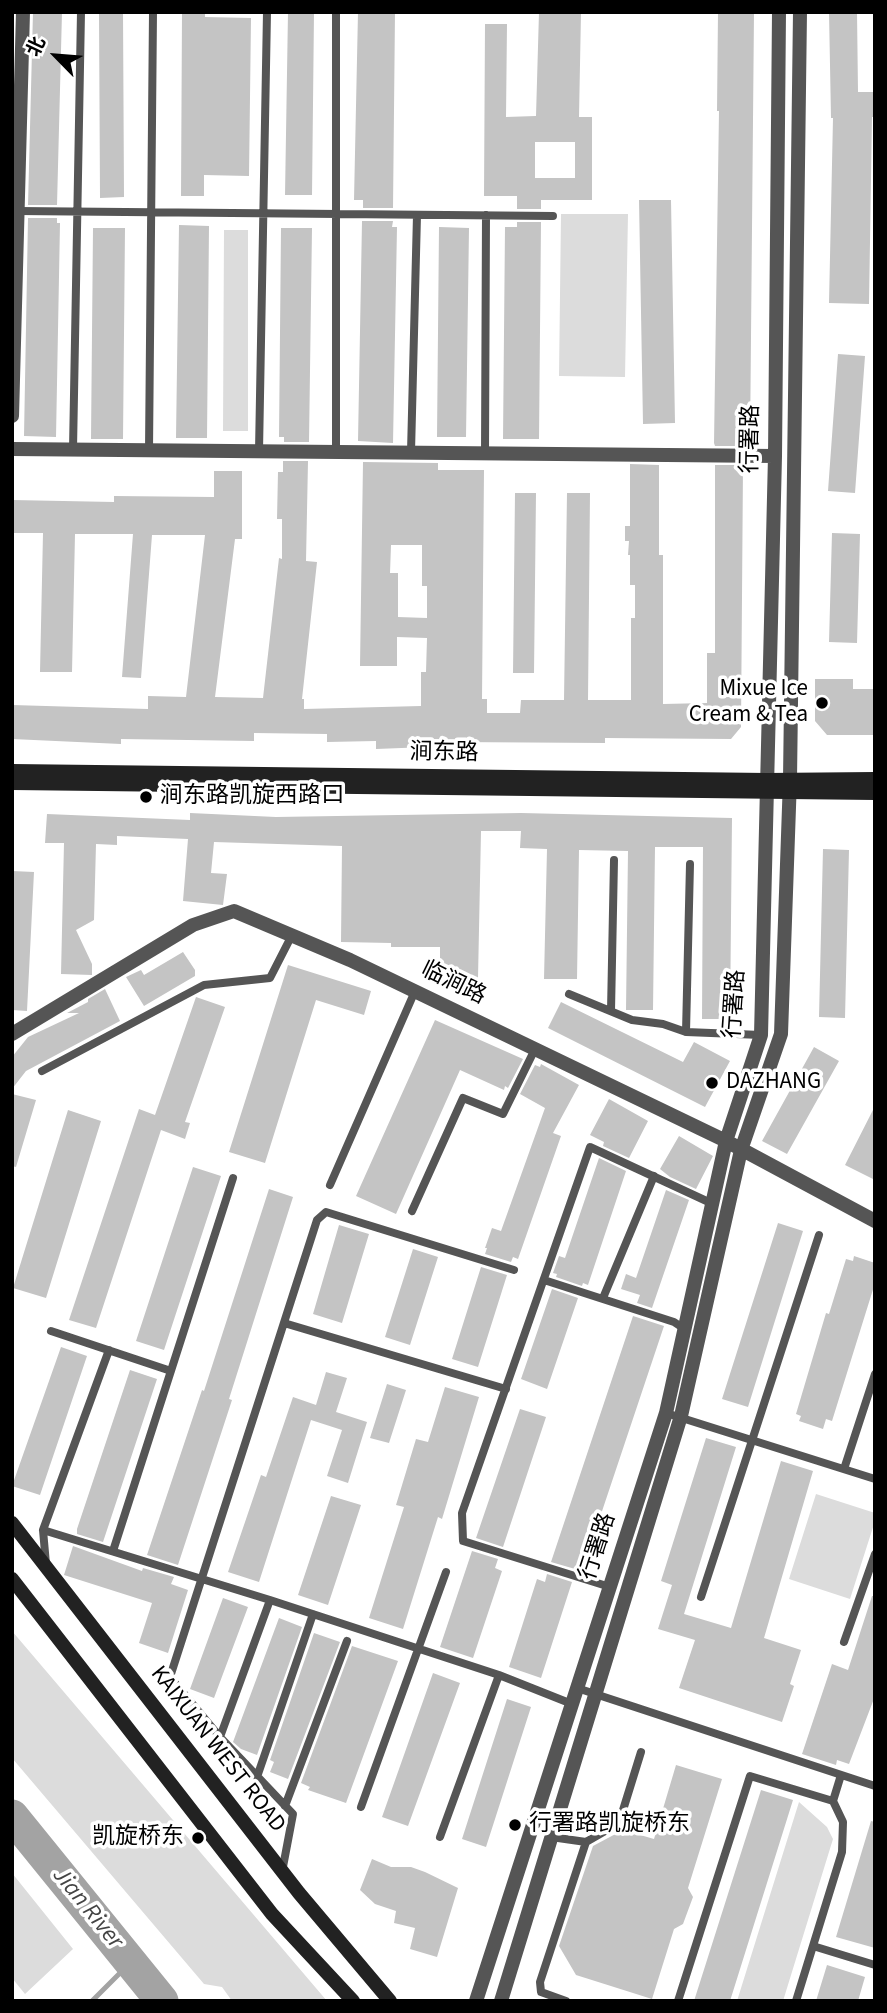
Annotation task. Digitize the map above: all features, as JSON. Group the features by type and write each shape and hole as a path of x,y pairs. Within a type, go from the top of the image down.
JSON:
{"street":[{"path":"12,416 23,12"},
{"name":"行署路","path":"476,2001 666,1413 726,1142 761,1035 775,456 779,12"},
{"name":"行署路","path":"501,2001 681,1416 741,1150 781,1034 789,786 800,12"},
{"path":"12,449 775,456"},
{"name":"涧东路","path":"12,771 767,786"},
{"name":"涧东路","path":"12,783 789,786 875,779"},
{"name":"涧东路","path":"789,786 875,793"},
{"name":"临涧路","path":"12,1034 193,925 234,911 350,960 535,1049 726,1142 875,1222"},
{"name":"KAIXUAN WEST ROAD","path":"12,1523 282,1872 390,2001"},
{"path":"12,1579 272,1914 353,2001"}],"lane":[{"path":"73,449 81,12"},
{"path":"149,450 153,12"},
{"path":"259,451 267,12"},
{"path":"336,12 337,452"},
{"path":"18,211 553,216"},
{"path":"411,452 418,215"},
{"path":"485,453 486,215"},
{"path":"611,1011 614,860"},
{"path":"687,1032 690,864"},
{"path":"42,1071 204,985 270,978 292,935"},
{"path":"330,1185 415,991"},
{"path":"569,994 632,1020 663,1024 687,1032 761,1035"},
{"path":"412,1211 463,1098 503,1114 535,1049"},
{"path":"610,1587 463,1541 462,1513 590,1147 714,1205"},
{"path":"603,1298 653,1176"},
{"path":"113,1551 233,1178"},
{"path":"282,1872 293,1814 220,1737 170,1677 317,1220 326,1212 514,1270"},
{"path":"701,1597 819,1235"},
{"path":"544,1280 674,1322 686,1329"},
{"path":"284,1323 506,1389"},
{"path":"51,1331 171,1371"},
{"path":"46,1567 43,1530 109,1350"},
{"path":"844,1469 875,1374"},
{"path":"666,1413 875,1479"},
{"path":"43,1530 418,1648 499,1675 572,1704"},
{"path":"844,1642 875,1554"},
{"path":"361,1807 446,1572"},
{"path":"220,1737 270,1600"},
{"path":"257,1777 313,1614"},
{"path":"285,1806 347,1641"},
{"path":"440,1837 499,1675"},
{"path":"578,1688 875,1786"},
{"path":"551,1836 586,1842 619,1823 641,1752"},
{"path":"796,2001 842,1852 843,1822 833,1801 841,1775"},
{"path":"678,2001 750,1776 833,1801"},
{"path":"566,2001 541,1992 540,1982 586,1842"},
{"path":"813,1946 875,1965"}],"shaded area":[{"path":"561,214 628,214 625,377 559,376"},
{"path":"224,230 248,230 248,431 223,431"},
{"path":"816,1494 875,1513 875,1521 850,1599 789,1579"},
{"path":"12,1631 327,2001 232,2001 222,1987 204,1984 12,1758"},
{"path":"799,1802 827,1827 833,1839 783,2001 737,2001"},
{"path":"12,1873 73,1949 25,1994 12,1978"}],"building":[{"path":"33,12 62,12 57,205 28,205"},
{"path":"99,12 123,12 124,197 100,198"},
{"path":"182,12 205,12 205,17 251,18 249,176 204,175 204,196 181,196"},
{"path":"288,12 314,12 312,195 285,195"},
{"path":"358,12 395,12 393,208 363,208 363,200 354,200"},
{"path":"539,12 581,12 579,117 592,117 592,200 541,200 541,209 517,209 517,196 484,196 485,24 507,24 506,117 536,116","holes":["535,142 575,142 575,178 535,178"]},
{"path":"718,12 754,12 750,444 743,446 715,446 714,443"},
{"path":"829,12 857,12 858,92 875,92 875,117 872,117 869,304 829,303 833,118"},
{"path":"639,200 671,200 675,423 643,424"},
{"path":"28,218 57,218 57,223 60,223 56,437 24,436"},
{"path":"362,221 393,221 392,227 397,227 393,443 358,441"},
{"path":"517,222 541,222 539,439 503,439 505,227 517,227"},
{"path":"179,225 209,226 207,438 176,438"},
{"path":"439,227 469,228 466,437 437,437"},
{"path":"93,228 125,228 123,439 91,439"},
{"path":"281,228 312,228 309,442 284,442 284,437 279,437"},
{"path":"838,354 865,356 855,493 828,491"},
{"path":"283,461 308,461 306,561 317,562 302,699 304,709 421,706 421,672 426,672 427,638 397,637 397,666 360,666 363,462 438,463 438,470 484,470 482,699 487,699 487,713 520,713 521,700 564,700 567,493 590,493 588,700 631,700 631,618 635,618 635,585 630,585 629,541 625,541 625,526 630,526 630,464 659,465 659,555 663,555 663,704 707,703 707,653 715,653 715,465 743,465 741,727 731,739 605,738 605,743 453,742 453,746 376,749 376,741 327,742 327,734 254,733 254,741 121,739 121,744 12,739 12,705 148,709 148,696 186,697 205,535 152,535 141,678 122,677 133,534 75,534 72,672 40,672 43,533 12,533 12,500 114,502 114,496 214,497 214,471 242,471 242,539 235,539 215,697 263,698 279,558 282,559 282,519 277,519 278,472 283,472","holes":["391,545 422,545 422,586 427,586 427,618 398,617 398,573 390,573"]},
{"path":"515,493 536,493 534,673 513,673"},
{"path":"832,533 860,534 857,643 829,642"},
{"path":"815,679 853,679 853,689 875,689 875,735 827,735 815,721"},
{"path":"190,813 276,817 521,813 732,818 730,1019 702,1019 703,847 655,847 653,1010 626,1010 628,851 579,850 577,979 544,979 547,849 520,848 521,831 481,831 478,978 440,977 440,947 391,947 391,943 341,942 342,846 214,842 211,873 227,874 223,905 183,901 188,839 117,836 117,845 96,844 94,920 76,930 92,964 92,975 61,974 64,843 45,843 47,814 190,820"},
{"path":"823,849 849,850 845,1018 819,1017"},
{"path":"12,871 34,872 27,1011 12,1010"},
{"path":"183,952 195,970 195,976 144,1006 126,977 141,970 144,975"},
{"path":"288,965 371,991 364,1015 316,1000 265,1163 229,1152"},
{"path":"105,989 120,1021 26,1071 12,1089 12,1057 28,1037 79,1013 67,1013"},
{"path":"196,997 225,1007 185,1122 190,1123 185,1139 161,1130 96,1328 69,1320 139,1109 155,1115"},
{"path":"561,1002 683,1062 694,1042 730,1061 705,1107 548,1028"},
{"path":"435,1020 523,1059 508,1088 505,1086 504,1090 460,1070 396,1214 356,1196"},
{"path":"814,1047 839,1061 787,1154 762,1141"},
{"path":"541,1064 579,1085 553,1133 561,1136 518,1259 513,1257 511,1262 485,1254 485,1248 492,1228 501,1231 545,1108 520,1094 535,1065 540,1067"},
{"path":"12,1094 36,1100 16,1167 12,1166"},
{"path":"609,1099 648,1121 629,1158 603,1146 604,1142 590,1135"},
{"path":"875,1106 875,1180 845,1165"},
{"path":"68,1110 101,1121 46,1298 13,1288"},
{"path":"679,1136 713,1156 696,1189 670,1177 660,1169"},
{"path":"599,1158 626,1171 588,1285 583,1283 582,1286 556,1277 557,1274 553,1273 559,1256 565,1258"},
{"path":"193,1167 221,1176 164,1350 136,1341"},
{"path":"269,1189 293,1197 229,1399 232,1400 178,1565 147,1555 202,1390 204,1391"},
{"path":"666,1190 689,1200 652,1308 637,1303 640,1295 621,1289 626,1274 636,1278"},
{"path":"778,1223 803,1231 748,1407 722,1399"},
{"path":"339,1225 369,1234 342,1323 313,1314"},
{"path":"413,1249 438,1257 410,1345 385,1337"},
{"path":"854,1256 875,1263 875,1283 832,1421 826,1419 823,1429 799,1421 801,1416 796,1414 826,1313 829,1314 846,1259 853,1261"},
{"path":"481,1267 507,1275 478,1367 452,1359"},
{"path":"552,1289 578,1298 547,1389 521,1379"},
{"path":"633,1316 664,1326 582,1571 551,1562"},
{"path":"61,1347 87,1356 40,1495 12,1486"},
{"path":"130,1370 157,1379 103,1542 77,1534 77,1529"},
{"path":"326,1372 347,1378 336,1412 367,1422 348,1483 327,1476 342,1430 311,1420 259,1582 228,1572 261,1475 266,1477 293,1397 316,1405"},
{"path":"387,1384 406,1390 389,1443 370,1438"},
{"path":"445,1387 479,1397 442,1519 438,1517 403,1629 369,1618 404,1507 396,1505 416,1439 428,1442"},
{"path":"520,1409 546,1417 503,1547 476,1538"},
{"path":"706,1438 736,1447 684,1614 731,1628 781,1461 813,1471 764,1638 801,1650 790,1684 794,1686 782,1722 679,1688 695,1640 658,1629 672,1585 661,1581"},
{"path":"331,1496 361,1505 328,1605 298,1595"},
{"path":"73,1546 142,1571 143,1568 174,1577 171,1584 188,1590 168,1653 139,1643 152,1603 64,1575"},
{"path":"472,1551 498,1559 495,1568 502,1571 473,1658 440,1647"},
{"path":"547,1574 572,1582 541,1678 509,1667 537,1579 545,1582"},
{"path":"872,1596 875,1596 875,1696 849,1764 837,1760 836,1765 802,1754 832,1664 848,1670"},
{"path":"223,1598 248,1607 214,1698 190,1689"},
{"path":"279,1618 302,1627 257,1755 241,1749 233,1742"},
{"path":"314,1633 340,1642 288,1779 270,1772 274,1762 270,1760"},
{"path":"352,1646 398,1661 346,1803 308,1790 310,1787 301,1783"},
{"path":"433,1673 460,1683 408,1826 382,1817"},
{"path":"507,1699 531,1707 486,1847 462,1839"},
{"path":"676,1765 722,1779 688,1888 693,1897 683,1924 674,1929 652,1999 576,1975 559,1946 593,1846 623,1830 654,1839"},
{"path":"761,1790 793,1800 730,2001 694,2001"},
{"path":"871,1821 875,1822 875,1948 836,1937"},
{"path":"372,1859 391,1867 411,1867 458,1888 437,1957 410,1949 415,1928 394,1923 396,1911 375,1904 360,1890"},
{"path":"827,1965 865,1977 858,2001 816,2001"}],"waterway":[{"name":"Jian River","path":"12,1816 162,2001"},
{"path":"92,2001 131,1962"}],"place":[{"name":"Mixue Ice Cream & Tea","path":"822,703"},
{"name":"涧东路凯旋西路口","path":"146,797"},
{"name":"DAZHANG","path":"712,1083"},
{"name":"行署路凯旋桥东","path":"515,1825"},
{"name":"凯旋桥东","path":"198,1838"}]}
